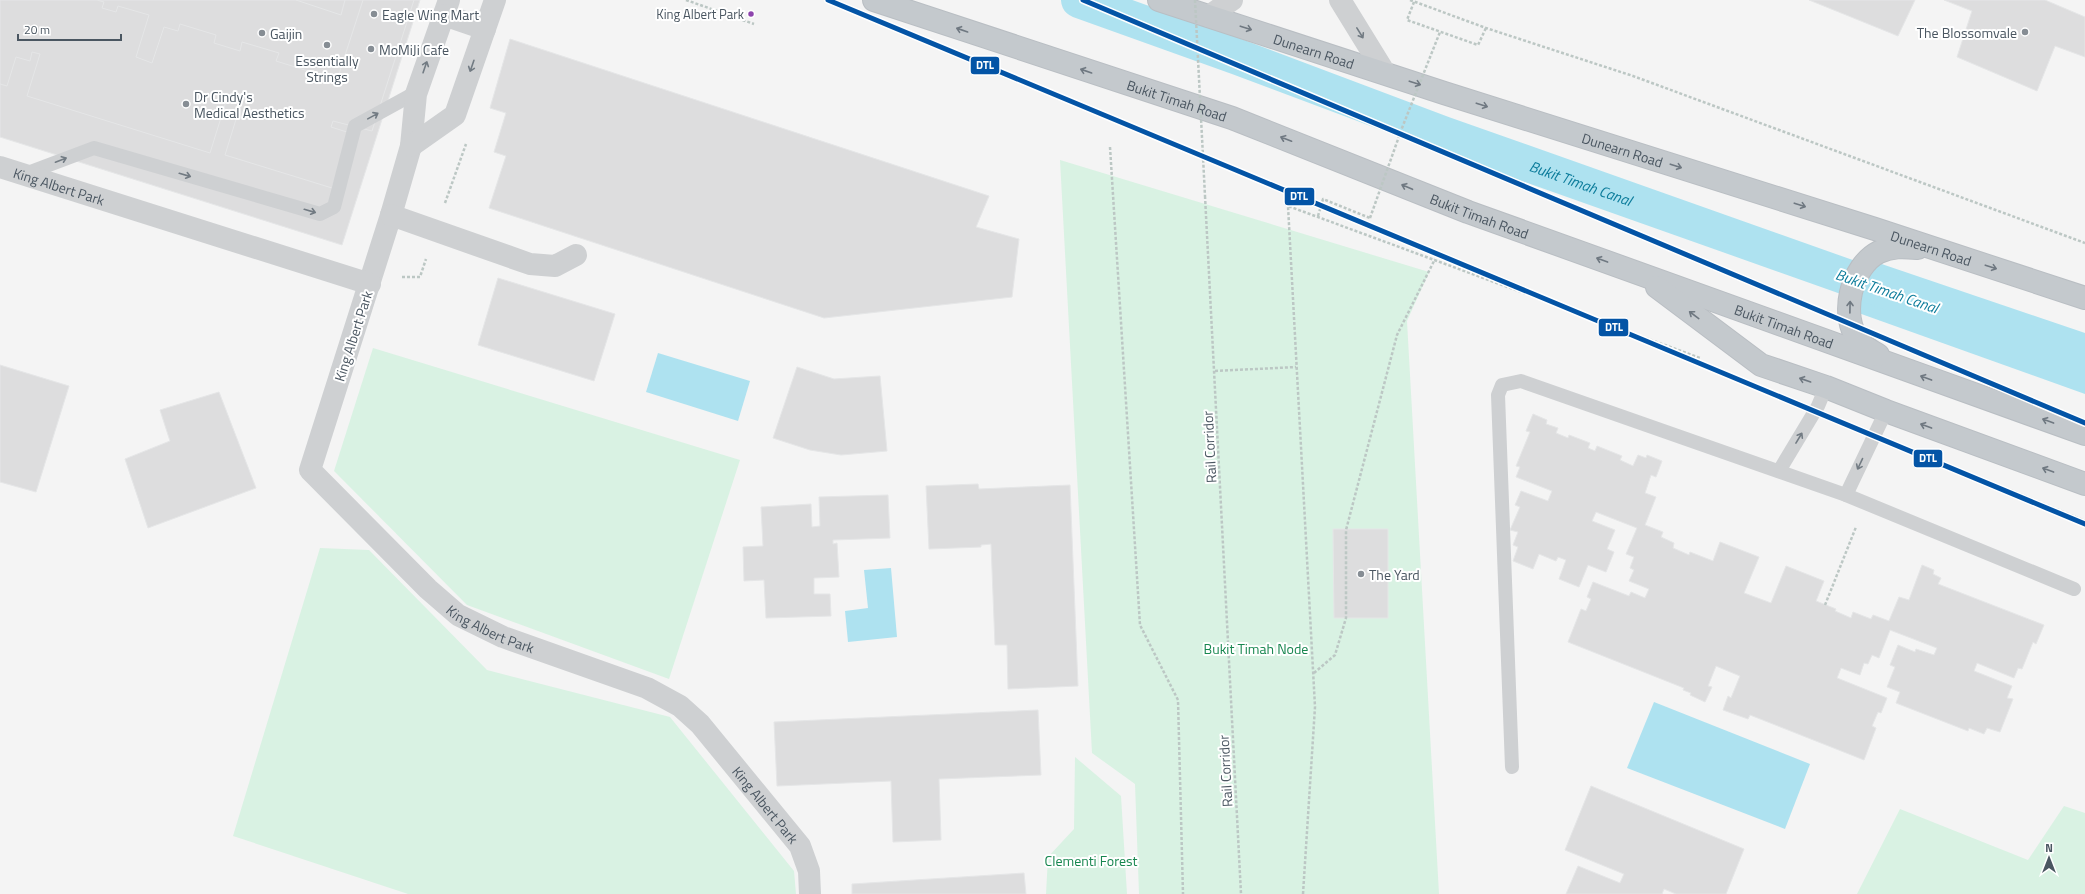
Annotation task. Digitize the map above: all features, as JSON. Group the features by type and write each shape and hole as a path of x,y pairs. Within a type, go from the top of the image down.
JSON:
{"highway":[{"name":"Bukit Timah Road","path":"874,0 1232,118 1468,212 2085,434"},
{"name":"Dunearn Road","path":"1160,0 2085,298"},
{"path":"1896,367 1859,341 1852,328 1849,310 1853,283 1857,273 1865,263 1879,252 1896,247 1937,250"},
{"path":"1639,273 1760,365 1826,387 1886,411 2085,484"}],"street":[{"path":"411,146 455,115 495,0"},
{"path":"1209,16 1232,0"},
{"path":"1340,0 1385,73"},
{"path":"446,8 485,30"},
{"name":"King Albert Park","path":"446,8 417,92 411,146 391,215 310,470 428,589 458,615 504,637 648,688 680,706 700,724 800,846 809,871 810,894"},
{"name":"King Albert Park","path":"0,167 371,281"},
{"path":"391,215 530,264 554,266 576,255"}],"lane":[{"path":"25,174 94,148 320,214 334,207 355,126 417,92"},
{"path":"1512,767 1498,395 1502,385 1521,381 1866,502 2074,589"},
{"path":"1779,471 1818,406 1826,387"},
{"path":"1846,495 1886,411"}],"path":[{"path":"686,0 754,24"},
{"name":"Rail Corridor","path":"1195,0 1241,894"},
{"path":"1410,0 1486,28 1633,76 2085,243"},
{"path":"1414,2 1407,20 1440,32 1478,45 1486,28"},
{"path":"1318,216 1323,199 1370,218 1402,128 1440,32"},
{"path":"371,281 420,277 467,142"},
{"path":"1110,148 1140,625 1178,700 1182,894"},
{"path":"1303,894 1315,707 1288,206 1435,259 1702,359"},
{"path":"1314,673 1335,655 1346,618 1346,530 1397,335 1435,259"},
{"path":"1215,372 1296,368"},
{"path":"2007,489 2085,521"},
{"path":"1825,605 1866,502"}],"green space":[{"name":"Bukit Timah Node","path":"1060,160 1429,272 1407,321 1439,894 1139,894 1135,784 1092,753"},
{"path":"373,348 740,460 669,679 467,605 334,471"},
{"path":"320,548 369,550 487,670 670,717 794,871 796,894 408,894 233,836"},
{"name":"Clementi Forest","path":"1075,757 1121,796 1127,894 1046,894 1048,857 1074,829"},
{"path":"2064,806 2085,813 2085,894 1857,894 1900,809 2028,860"}],"water":[{"path":"1861,257 2085,333 2085,394 1853,311"},
{"path":"658,353 750,381 738,421 646,392"},
{"path":"891,568 897,637 848,642 845,611 868,608 864,570"},
{"path":"1654,702 1810,764 1785,829 1627,768"}],"building":[{"path":"0,0 420,0 342,245 0,137"},
{"path":"0,0 97,0 104,2 102,8 116,12 118,6 149,15 136,57 152,63 164,27 178,31 180,24 216,35 214,43 240,51 242,42 279,53 276,61 337,80 363,0 414,0 372,131 333,121 331,127 350,133 332,188 225,155 242,100 228,95 210,153 27,96 40,54 32,52 30,61 16,57 7,86 0,84"},
{"path":"296,0 345,0 341,15"},
{"name":"The Blossomvale","path":"1809,0 1915,0 1898,36"},
{"name":"The Blossomvale","path":"1944,0 2045,0 2085,17 2085,57 2055,46 2037,91 1957,57 1972,11"},
{"path":"510,39 989,196 976,227 1019,239 1012,297 824,318 489,208 506,156 494,152 506,113 490,108"},
{"path":"498,278 615,314 594,381 478,345"},
{"path":"0,365 69,386 36,492 0,482"},
{"path":"797,367 834,379 880,376 887,451 841,455 810,450 773,438"},
{"path":"219,392 256,488 148,528 125,459 170,441 160,410"},
{"path":"1533,414 1547,420 1546,424 1558,428 1556,433 1568,438 1569,435 1590,443 1588,448 1595,451 1597,446 1622,456 1620,460 1633,466 1638,455 1646,458 1647,455 1662,461 1656,477 1651,475 1645,493 1656,497 1645,525 1663,532 1661,537 1674,543 1673,548 1689,555 1690,552 1713,561 1720,542 1759,557 1744,593 1771,603 1786,566 1824,581 1816,601 1836,609 1835,611 1851,618 1853,612 1871,619 1873,615 1889,621 1899,597 1909,600 1922,565 1934,570 1933,574 1941,578 1938,584 2044,625 2036,644 2033,642 2022,669 2018,668 2014,678 1977,663 1974,671 2012,686 2007,698 2013,699 2000,732 1987,728 1984,734 1969,728 1968,731 1896,703 1900,692 1887,687 1895,667 1890,665 1898,645 1915,652 1916,649 1934,655 1937,648 1890,630 1879,658 1872,655 1868,664 1864,663 1860,675 1841,668 1837,678 1887,698 1881,713 1878,712 1872,726 1876,728 1864,760 1750,715 1748,719 1723,710 1728,696 1731,698 1740,676 1716,666 1708,686 1712,687 1705,702 1690,695 1691,693 1683,690 1684,688 1568,642 1581,609 1586,611 1591,599 1587,597 1593,582 1629,596 1631,592 1645,598 1649,589 1629,581 1634,570 1630,568 1634,557 1626,554 1637,528 1596,512 1592,521 1615,530 1607,549 1614,552 1606,572 1588,565 1579,587 1559,579 1566,560 1558,557 1556,561 1539,554 1533,569 1513,561 1518,547 1513,545 1518,532 1510,530 1520,507 1515,505 1521,491 1548,501 1552,491 1516,477 1520,467 1516,466 1530,432 1526,431"},
{"path":"978,484 979,489 1070,485 1078,686 1008,689 1007,645 995,645 991,544 981,545 981,547 929,549 926,486"},
{"path":"888,495 890,538 833,540 833,544 837,543 839,577 814,578 814,594 830,594 831,616 766,618 764,580 744,581 743,547 763,546 761,507 811,504 812,527 820,526 819,497"},
{"name":"The Yard","path":"1333,529 1388,529 1388,618 1334,618"},
{"path":"1038,710 1041,775 939,779 941,840 893,842 891,781 777,786 774,722"},
{"path":"1591,786 1744,849 1726,894 1676,894 1664,889 1662,894 1566,894 1578,866 1620,883 1624,874 1565,850"},
{"path":"1024,873 1026,894 852,894 852,884"}],"waterway":[{"name":"Bukit Timah Canal","path":"1079,0 1238,57 1443,134 1892,293"}],"transit line":[{"name":"DTL","path":"828,0 2085,524"},
{"name":"DTL","path":"1083,0 2085,423"}],"place":[{"name":"Eagle Wing Mart","path":"374,14"},
{"name":"King Albert Park","path":"751,14"},
{"name":"The Blossomvale","path":"2025,32"},
{"name":"Gaijin","path":"262,33"},
{"name":"Essentially Strings","path":"327,45"},
{"name":"MoMiJi Cafe","path":"371,49"},
{"name":"Dr Cindy's Medical Aesthetics","path":"186,104"},
{"name":"The Yard","path":"1361,574"}]}
